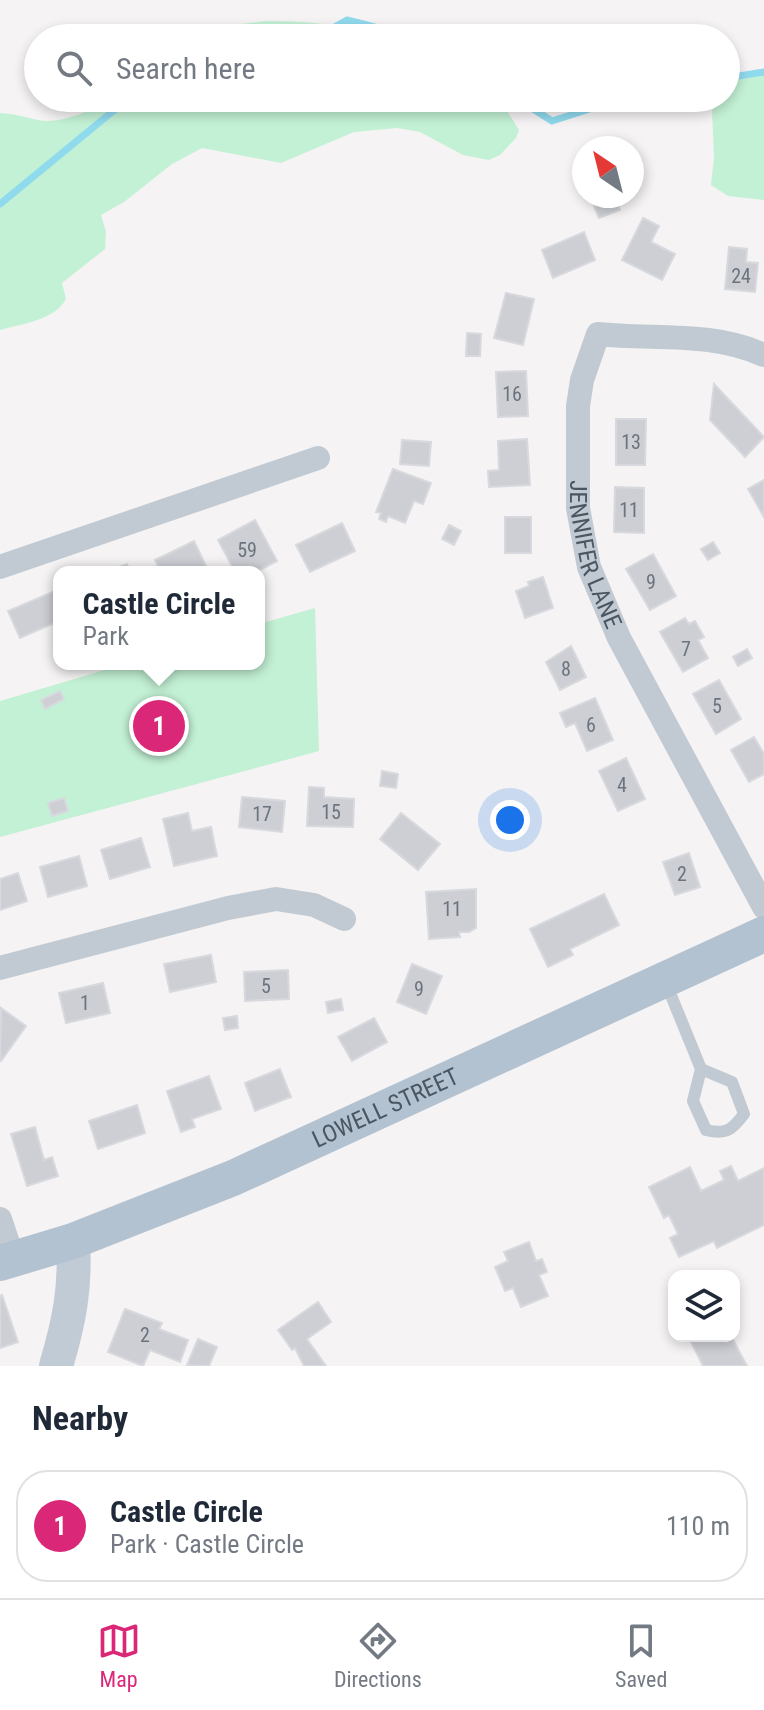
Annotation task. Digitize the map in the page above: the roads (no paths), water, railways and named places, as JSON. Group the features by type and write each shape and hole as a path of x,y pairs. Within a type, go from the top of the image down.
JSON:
{"main road":[{"name":"LOWELL STREET","path":"7,1261 73,1241 233,1178 764,934"}],"street":[{"name":"JENNIFER LANE","path":"764,355 724,341 693,337 598,334 582,380 578,406 578,508 589,567 619,638 764,907"},
{"path":"0,567 318,458"},
{"path":"0,968 228,908 276,899 314,905 344,919"},
{"path":"0,1219 7,1261"},
{"path":"56,1366 70,1317 75,1273 73,1241"}],"lane":[{"path":"665,980 701,1069 693,1101 706,1130 719,1133 734,1127 744,1114 732,1082 701,1069"}],"waterway":[{"path":"340,24 347,20 363,24"},
{"path":"740,76 764,72"},
{"path":"0,204 112,112"},
{"path":"538,112 552,121 580,112"}],"place":[{"name":"Castle Circle","path":"159,726"}]}
